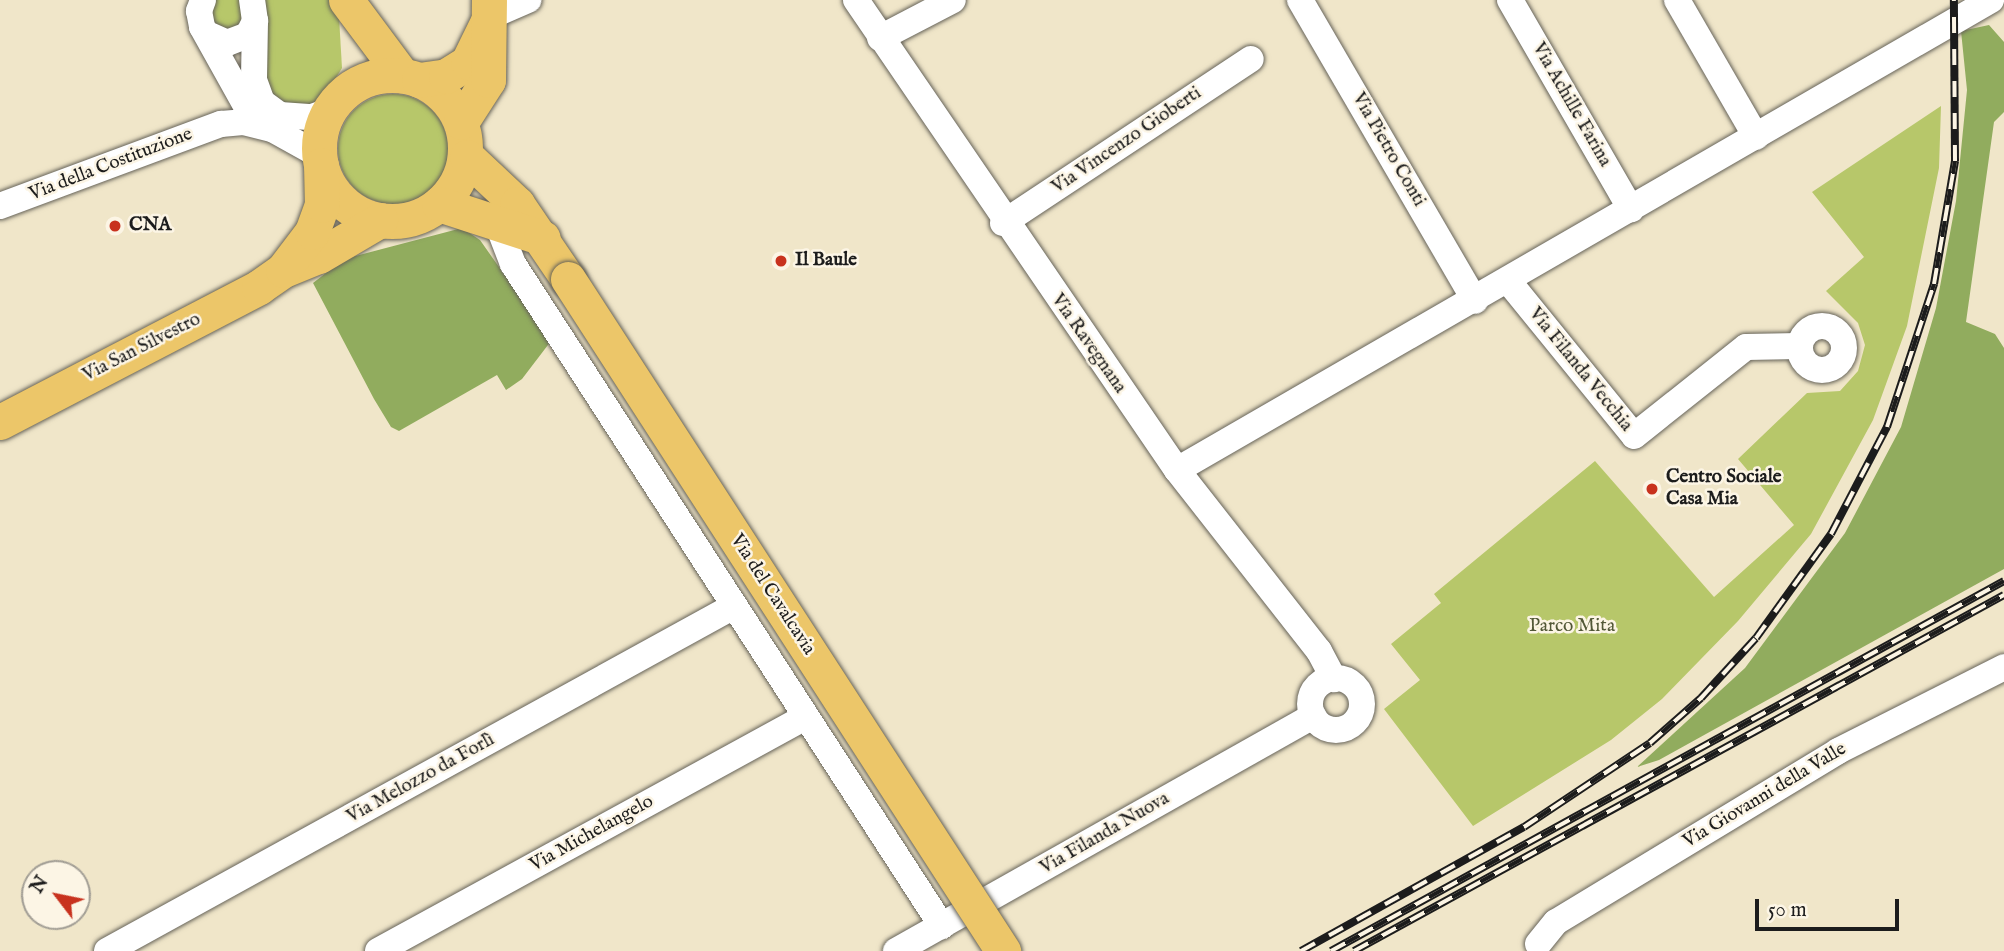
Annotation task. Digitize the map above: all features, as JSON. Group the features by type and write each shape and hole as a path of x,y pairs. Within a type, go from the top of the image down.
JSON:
{"main road":[{"path":"349,5 410,77 451,104 461,122 467,157 458,180 439,204 412,219 380,220 342,202 320,160 323,125 340,97 357,52 349,5"},
{"path":"340,97 370,78 446,76 468,62 489,8"},
{"path":"461,122 488,80 489,8"},
{"name":"Via del Cavalcavia","path":"467,157 517,204 543,238 1003,951"},
{"name":"Via San Silvestro","path":"282,270 315,223 322,205 320,160"},
{"path":"439,204 496,220 543,238"},
{"name":"Via San Silvestro","path":"0,422 259,287 282,270 319,256 380,220"}],"street":[{"name":"Via della Costituzione","path":"203,0 199,19 250,113 320,160"},
{"path":"489,8 528,0"},
{"name":"Via Ravegnana","path":"856,0 1003,223 1177,470 1319,651 1334,678 1350,682 1360,695 1357,719 1334,730 1313,716"},
{"path":"880,38 953,0"},
{"name":"Via Pietro Conti","path":"1300,0 1475,301"},
{"name":"Via Achille Farina","path":"1510,0 1632,210"},
{"path":"1677,0 1756,137"},
{"path":"1177,470 1509,282 1991,0"},
{"path":"206,34 219,42 234,42 248,34 253,11"},
{"path":"253,11 254,80 262,102 280,115 312,117 326,112 340,97"},
{"name":"Via Vincenzo Gioberti","path":"1003,223 1251,59"},
{"path":"221,124 235,109 236,89"},
{"name":"Via della Costituzione","path":"0,206 221,124 243,122 272,129"},
{"name":"Via del Cavalcavia","path":"496,220 513,264 942,926"},
{"name":"Via Filanda Vecchia","path":"1509,282 1634,436 1746,347 1799,346"},
{"name":"Via Melozzo da Forlì","path":"107,951 734,606"},
{"name":"Via Giovanni della Valle","path":"1533,949 1556,922 1838,751 2004,667"},
{"path":"1313,716 1313,692 1334,678"},
{"name":"Via Filanda Nuova","path":"896,951 1313,716"},
{"name":"Via Michelangelo","path":"378,951 806,717"}],"green space":[{"path":"210,0 244,0 249,18 227,37 205,13"},
{"path":"259,0 330,0 339,17 342,68 326,94 313,104 292,109 267,96"},
{"path":"1989,25 2004,42 2004,112 1994,122 1966,322 1995,334 2004,348 2004,569 1659,760 1637,767 1745,668 1845,533 1901,427 1936,308 1956,201 1967,90 1961,31"},
{"path":"393,94 414,98 432,110 444,128 448,149 444,170 432,188 414,200 393,204 372,200 354,188 342,170 338,149 342,128 354,110 372,98"},
{"name":"Parco Mita","path":"1941,106 1939,168 1907,326 1873,420 1811,534 1738,621 1662,699 1611,740 1473,826 1384,709 1420,680 1391,644 1441,603 1434,594 1595,461 1714,597 1794,525 1738,459 1807,393 1840,391 1858,371 1865,345 1858,323 1826,291 1864,257 1812,192"},
{"path":"462,228 480,240 551,341 522,379 506,390 497,375 399,431 391,427 374,399 313,283 344,259"}],"railway":[{"path":"1301,951 1524,827 1650,743 1701,698 1756,638 1831,534 1887,427 1934,284 1955,161 1954,0"},
{"path":"1331,951 2004,581"},
{"path":"1354,951 2004,595"}],"place":[{"name":"CNA","path":"115,226"},
{"name":"Il Baule","path":"781,261"},
{"name":"Centro Sociale Casa Mia","path":"1652,489"}]}
